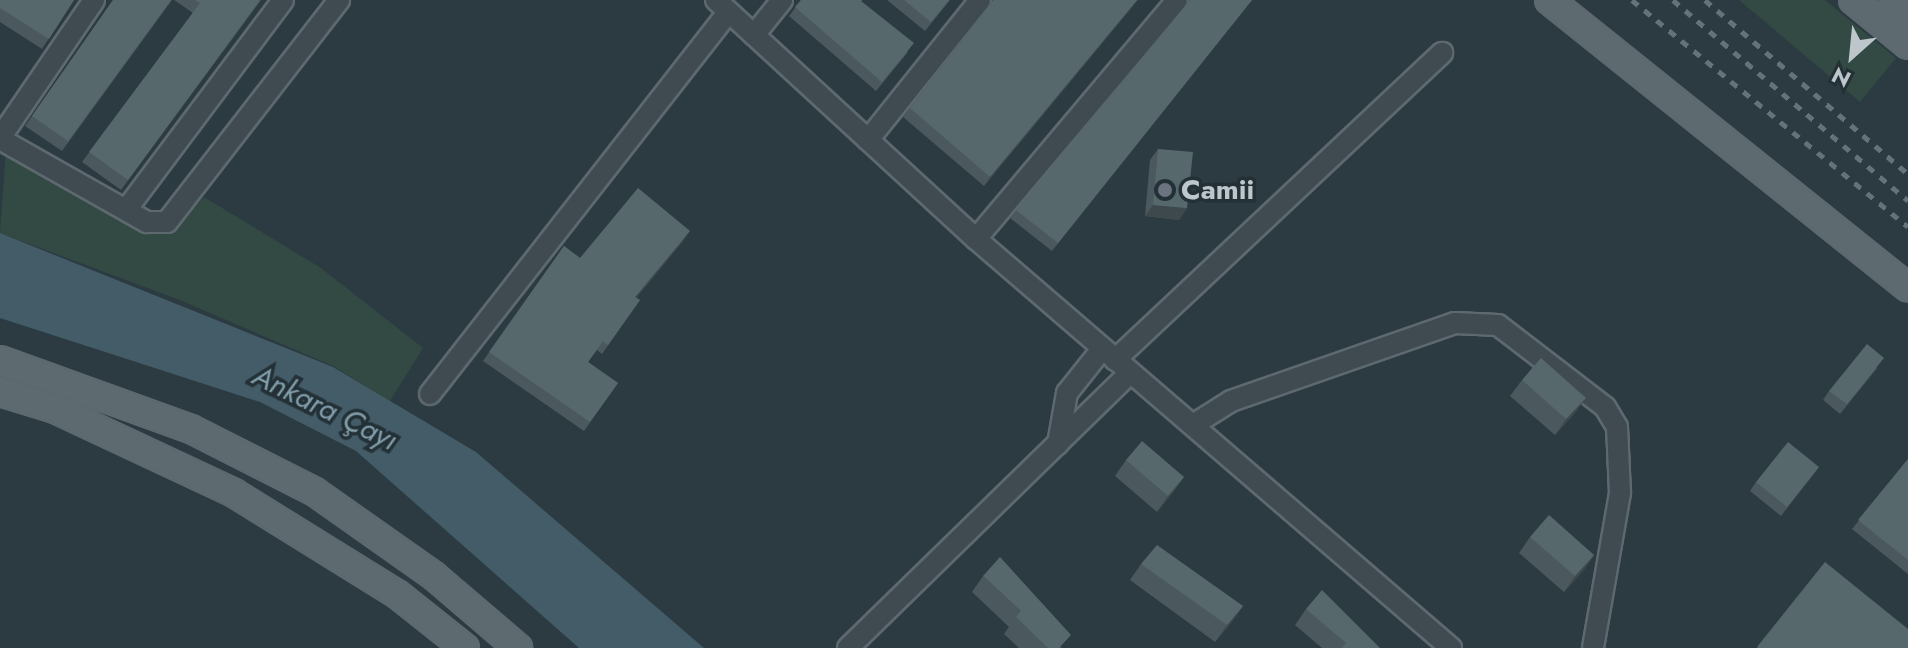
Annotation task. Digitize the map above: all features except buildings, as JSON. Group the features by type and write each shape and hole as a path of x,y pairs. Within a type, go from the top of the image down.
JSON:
{"main road":[{"path":"1549,0 1908,288"},
{"path":"1853,0 1908,45"},
{"path":"1894,0 1908,11"},
{"path":"0,360 191,429 303,485 434,576 518,648"},
{"path":"0,392 55,409 234,493 397,594 465,648"}],"street":[{"path":"94,0 0,138 152,224 167,222 339,0"},
{"path":"126,210 283,0"},
{"path":"754,35 782,0"},
{"path":"868,140 980,0"},
{"path":"976,239 1177,0"},
{"path":"430,394 722,6 976,239 1451,648"},
{"path":"1058,444 1067,393 1116,361 1442,53"},
{"path":"1193,425 1231,401 1455,323 1509,331 1605,407 1617,427 1620,493 1593,648"},
{"path":"848,648 1058,444 1116,361"}],"green space":[{"path":"1739,0 1825,0 1896,58 1860,102"},
{"path":"6,149 141,233 173,231 204,197 321,268 423,348 390,401 333,366 182,301 0,233"}],"water":[{"name":"Ankara Çayı","path":"0,233 333,367 476,452 704,648 579,648 356,451 260,402 0,318"}],"railway":[{"path":"1632,0 1908,227"},
{"path":"1673,0 1908,201"},
{"path":"1705,0 1908,174"}],"place":[{"name":"Camii","path":"1165,190"}]}
